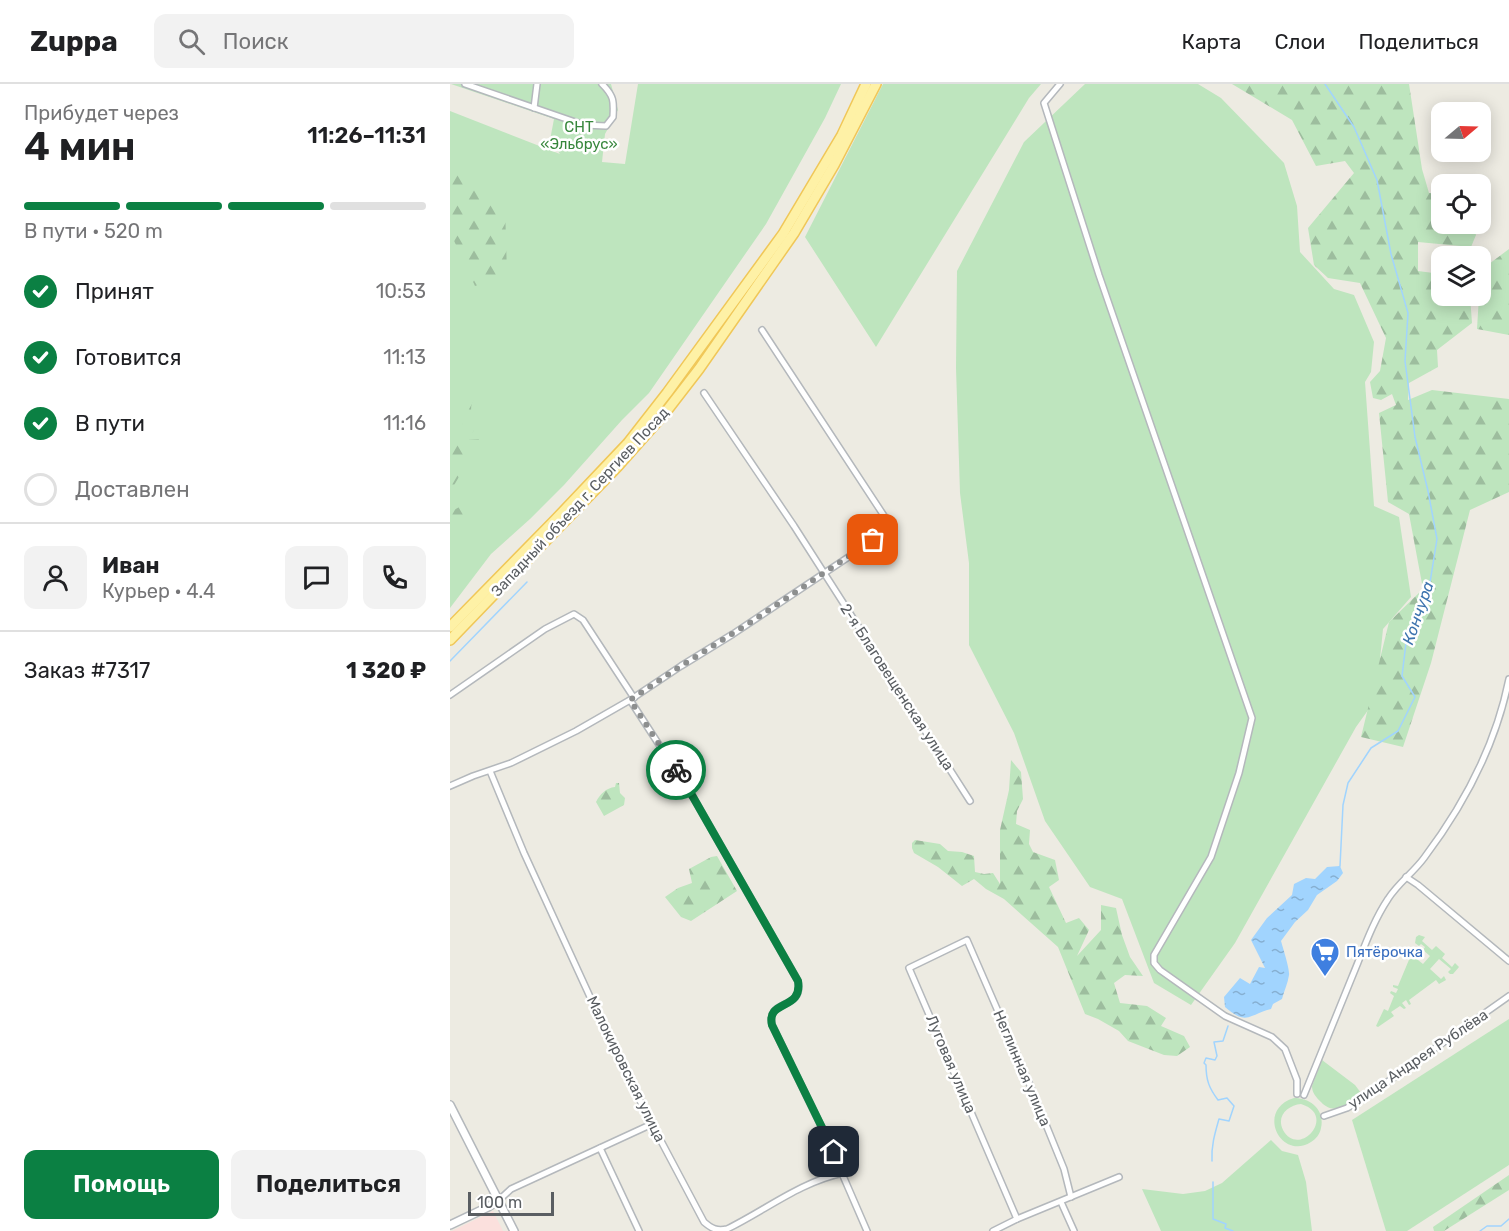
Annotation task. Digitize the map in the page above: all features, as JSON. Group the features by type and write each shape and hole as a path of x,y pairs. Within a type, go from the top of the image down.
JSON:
{"main road":[{"name":"Западный объезд г. Сергиев Посад","path":"450,627 628,443 667,393 783,234 842,135 867,84"},
{"name":"Западный объезд г. Сергиев Посад","path":"450,640 618,466 699,369 794,233 834,165 876,84"}],"street":[{"path":"465,84 584,125 606,126 613,117 614,102 610,92 602,84"},
{"path":"534,108 537,84"},
{"path":"1060,84 1044,103 1099,275 1252,718 1239,773 1211,857 1154,955 1154,963 1160,970 1225,1016 1272,1037 1285,1049 1301,1095 1388,898 1422,861 1447,828 1484,759 1507,700 1509,679"},
{"path":"450,786 511,763 576,731 632,699 892,528 762,330"},
{"name":"2-я Благовещенская улица","path":"704,393 794,526 970,801"},
{"path":"450,695 544,629 574,614 583,620 693,797 798,981 797,996 775,1011 771,1020 772,1025 843,1173 867,1231"},
{"name":"Малокировская улица","path":"489,771 619,1060 704,1222 717,1230 727,1229 797,1190 843,1173"},
{"path":"1406,877 1509,961"},
{"name":"Неглинная улица","path":"967,940 1064,1169 1071,1197"},
{"name":"Луговая улица","path":"967,940 909,968 1017,1219"},
{"name":"улица Андрея Рублёва","path":"1324,1116 1347,1108 1366,1097 1509,996"},
{"path":"450,1105 514,1231"},
{"path":"450,1225 488,1207 511,1189 652,1124"},
{"path":"600,1148 639,1231"},
{"path":"993,1231 1119,1177"},
{"path":"1060,1202 1074,1231"}],"shaded area":[{"path":"493,1211 503,1231 452,1231"}],"green space":[{"name":"СНТ «Эльбрус»","path":"451,84 611,84 618,110 605,134 602,162 625,164 638,84 841,84 825,118 766,224 649,393 564,485 491,554 450,608 450,111 560,154 550,140 554,119"},
{"path":"883,84 1041,84 1029,98 876,347 805,237"},
{"path":"1085,84 1198,84 1221,98 1284,163 1297,206 1300,252 1334,289 1354,295 1374,342 1371,372 1365,382 1374,506 1399,517 1411,597 1383,629 1376,699 1356,727 1235,943 1191,1005 1154,983 1122,899 1090,887 1045,821 1014,733 969,645 969,563 960,493 956,368 957,271 1024,142"},
{"path":"1232,84 1409,84 1422,169 1429,193 1431,193 1431,234 1476,235 1471,246 1418,242 1418,271 1431,273 1431,306 1471,306 1472,323 1437,350 1438,367 1409,383 1408,400 1432,390 1509,399 1509,492 1470,510 1431,663 1403,747 1361,737 1389,622 1423,589 1409,514 1388,502 1379,413 1396,405 1392,394 1381,400 1373,398 1370,382 1380,371 1386,338 1360,283 1328,278 1314,265 1308,228 1354,173 1345,161 1316,166 1292,120"},
{"path":"462,166 505,206 507,275 475,286 450,232 450,181"},
{"path":"1509,249 1509,335 1477,329 1478,306 1491,306 1491,262"},
{"path":"482,375 485,379 484,383 471,407 472,416 479,423 467,440 479,439 450,492 450,436 463,427 462,405 466,382 475,390"},
{"path":"450,504 454,510 461,506 468,507 472,512 450,532"},
{"path":"1011,760 1021,772 1023,799 1017,811 1016,824 1030,830 1029,844 1033,852 1055,860 1059,880 1049,887 1066,923 1079,918 1089,930 1077,956 1101,930 1101,905 1116,908 1130,957 1143,976 1125,975 1114,983 1120,1003 1147,1006 1166,1018 1161,1026 1184,1036 1190,1047 1177,1056 1164,1055 1128,1041 1119,1031 1085,1014 1058,947 1004,899 974,879 962,886 938,867 914,853 912,843 915,840 940,844 948,851 974,856 975,872 993,873 1000,884 1000,830 1009,790"},
{"path":"616,783 619,783 620,793 625,798 624,805 604,816 596,802 599,796 615,787"},
{"path":"717,856 737,891 691,921 681,917 665,897 678,888 692,883 689,869"},
{"path":"1419,935 1425,937 1422,941 1432,950 1436,946 1445,954 1442,958 1452,967 1455,963 1459,967 1453,974 1450,974 1448,972 1451,969 1439,959 1430,969 1441,979 1444,976 1446,980 1439,984 1436,980 1409,1000 1411,1004 1409,1005 1406,1000 1402,1003 1406,1008 1400,1006 1391,1012 1394,1016 1378,1027 1376,1026 1384,1009 1388,1011 1394,996 1390,993 1391,991 1396,993 1398,989 1393,985 1398,986 1411,955 1407,953 1408,950 1412,948 1416,952 1413,956 1423,964 1430,956 1423,950 1425,947 1415,943"},
{"path":"1509,1019 1509,1165 1407,1231 1386,1231 1352,1120"},
{"path":"1322,1060 1355,1085 1361,1093 1360,1097 1335,1108 1321,1102 1316,1097 1312,1086"},
{"path":"1294,1098 1306,1100 1315,1106 1322,1122 1320,1132 1315,1139 1300,1146 1290,1145 1282,1140 1274,1122 1276,1113 1282,1104","holes":["1301,1104 1312,1109 1316,1117 1316,1125 1312,1132 1298,1140 1290,1138 1281,1125 1284,1112"]},
{"path":"1271,1140 1282,1151 1298,1155 1306,1182 1312,1231 1161,1231 1142,1189 1183,1194 1205,1191 1222,1183"},
{"path":"1509,1175 1509,1190 1444,1231 1434,1231 1433,1227"}],"water":[{"path":"1340,866 1343,873 1337,881 1317,895 1308,910 1295,922 1281,941 1289,972 1282,999 1273,1004 1271,1009 1248,1017 1243,1018 1232,1013 1225,1007 1224,997 1240,978 1250,984 1259,967 1265,968 1251,940 1267,918 1292,895 1294,884 1306,878 1315,879 1327,867"}],"waterway":[{"name":"Кончура","path":"1325,84 1354,127 1377,180 1391,254 1408,313 1405,361 1415,437 1437,539 1428,595 1406,643 1402,676 1415,697 1398,731 1371,748 1348,783 1343,805 1339,867"},
{"path":"450,661 527,582"},
{"name":"Кончура","path":"1212,1161 1219,1119 1229,1121 1234,1106 1227,1098 1218,1100 1215,1096 1209,1084 1204,1063 1206,1058 1215,1060 1217,1056 1214,1042 1223,1041 1228,1026"},
{"name":"Кончура","path":"1213,1182 1213,1219 1226,1224 1225,1228 1233,1231"},
{"path":"1480,1231 1487,1226 1501,1226 1509,1219"}],"way so far":[{"path":"676,770 630,700 873,540"}],"place":[{"name":"Пятёрочка","path":"1325,978"}],"route":[{"path":"676,770 798,981 797,996 775,1011 772,1015 772,1025 834,1152"}]}
